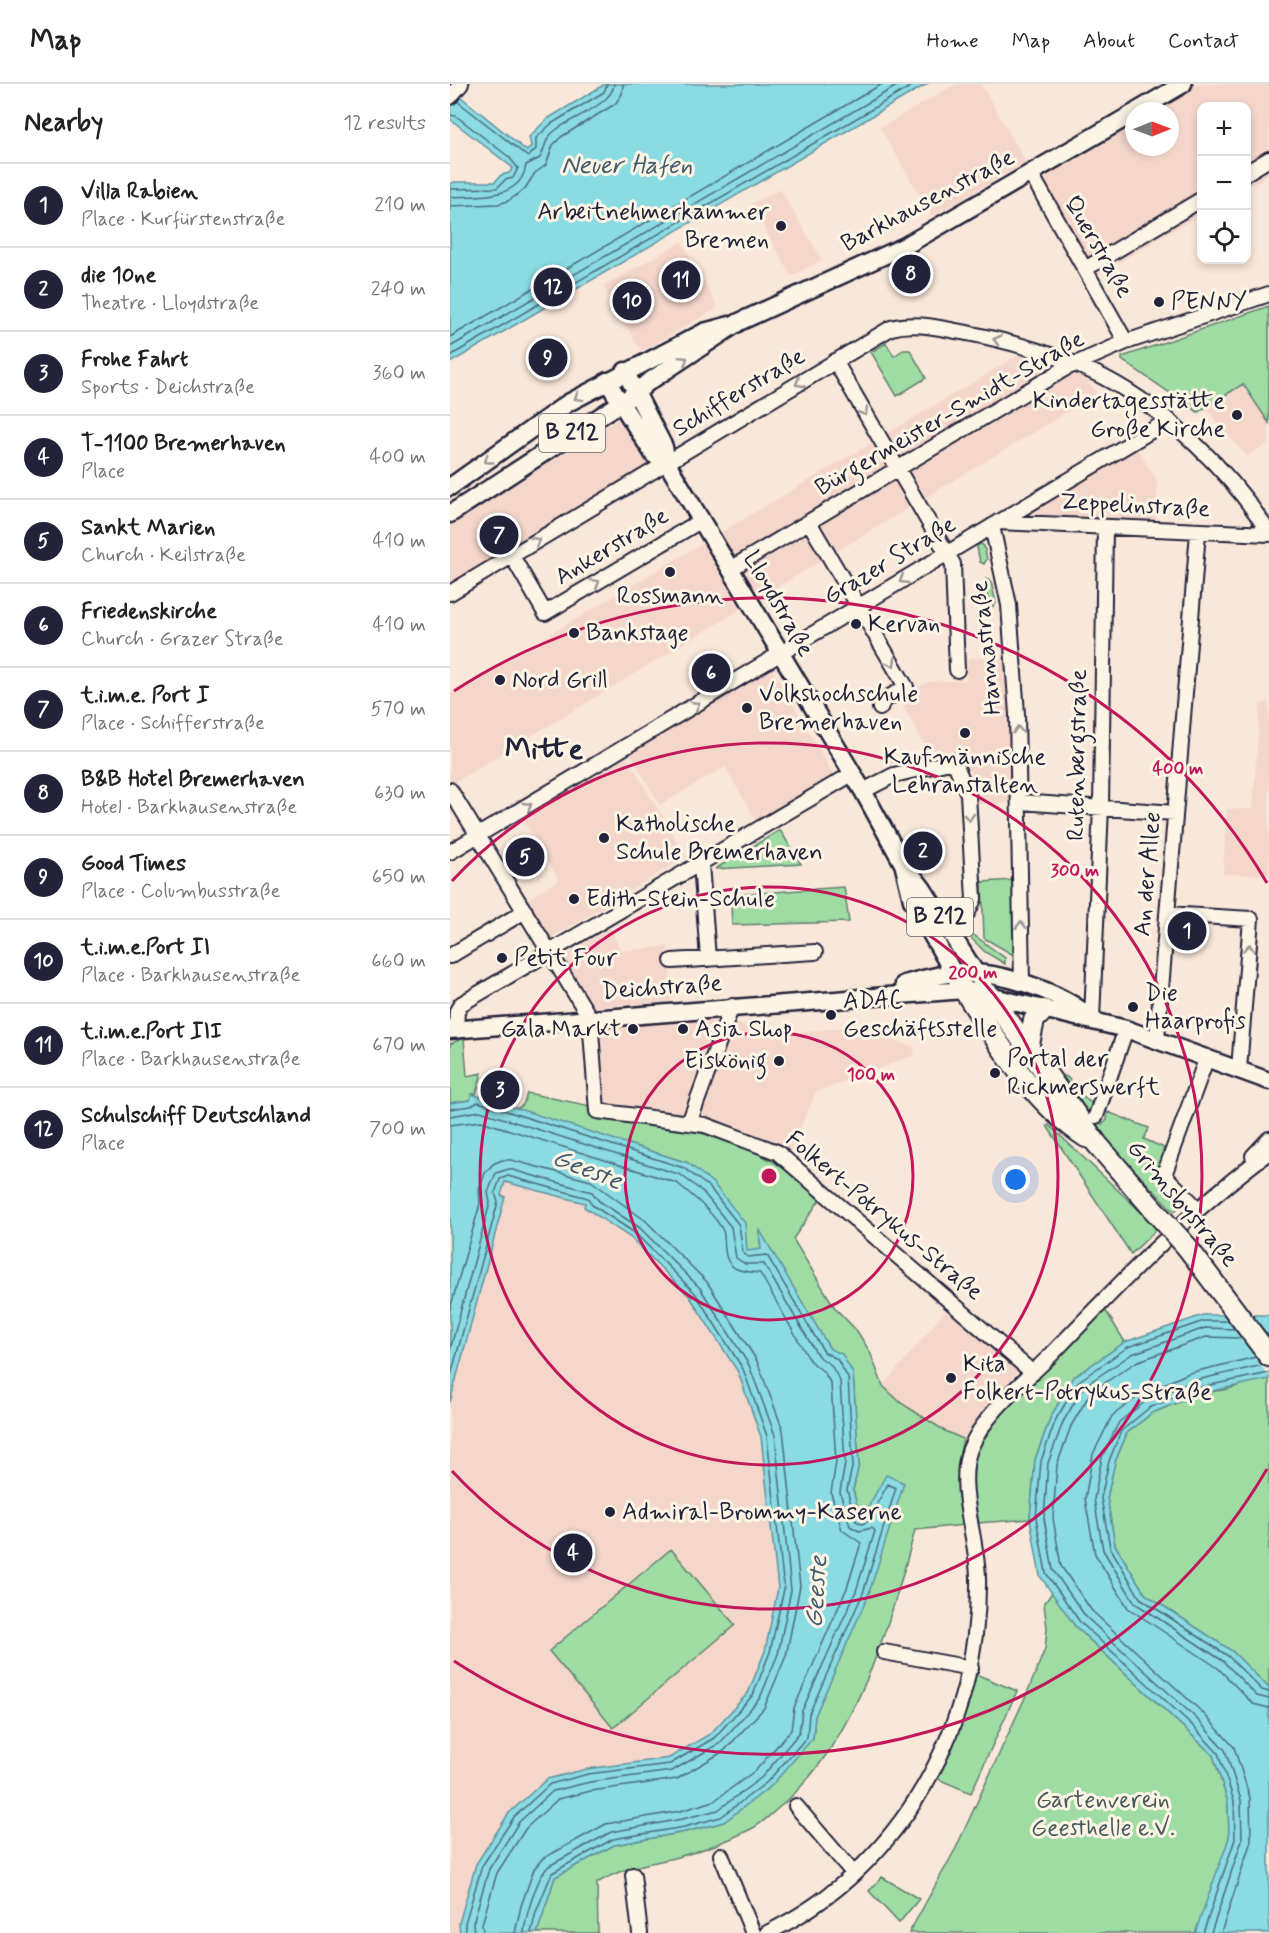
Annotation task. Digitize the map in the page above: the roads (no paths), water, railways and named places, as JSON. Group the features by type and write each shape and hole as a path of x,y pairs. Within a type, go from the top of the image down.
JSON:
{"highway":[{"name":"Grimsbystraße","path":"958,981 1028,1080 1060,1116 1097,1144"},
{"name":"Grimsbystraße","path":"989,994 1097,1144 1187,1247 1269,1356"},
{"path":"1028,1049 1034,1020 1044,1010"}],"main road":[{"name":"Barkhausenstraße","path":"1153,102 1183,84"},
{"name":"Barkhausenstraße","path":"625,371 704,332 739,322 905,246 1125,118"},
{"name":"Barkhausenstraße","path":"636,393 647,383 739,322"},
{"name":"B 212","path":"450,487 550,414 625,371"},
{"name":"Lloydstraße","path":"625,371 664,447 667,463 863,791 902,862 912,900 976,973"},
{"name":"Lloydstraße","path":"607,381 654,455 667,463"},
{"name":"B 212","path":"450,514 636,393"},
{"name":"B 212","path":"939,931 958,981"},
{"name":"Deichstraße","path":"453,1029 879,995 958,981 976,973 1022,983 1076,1005 1092,1019"},
{"name":"Grimsbystraße","path":"976,973 989,994"},
{"path":"958,981 989,994 1044,1010 1092,1019 1126,1029 1269,1081"}],"street":[{"path":"1251,169 1269,159"},
{"name":"Querstraße","path":"1031,174 1126,342"},
{"path":"1084,269 1197,202"},
{"name":"Bürgermeister-Smidt-Straße","path":"730,569 1073,365 1126,342 1269,294"},
{"name":"Schifferstraße","path":"450,593 835,361 891,328 905,324 1028,348 1111,381 1169,420 1238,489 1269,533"},
{"path":"835,361 953,564 957,670"},
{"name":"Grazer Straße","path":"450,852 1169,420"},
{"name":"Ankerstraße","path":"512,556 545,613 702,520"},
{"path":"809,522 906,687 883,701 880,708"},
{"name":"Zeppelinstraße","path":"995,524 1269,533"},
{"name":"Hannastraße","path":"995,524 1009,605 1017,714 1022,983"},
{"name":"Rutenbergstraße","path":"1092,1019 1101,806 1105,528"},
{"name":"An der Allee","path":"1157,1040 1198,532"},
{"path":"863,791 894,775 954,762 968,794 974,899 968,912 939,931"},
{"path":"453,1029 461,1004 852,774"},
{"path":"450,790 590,1018"},
{"path":"1020,802 1175,813"},
{"path":"701,863 708,959"},
{"path":"450,956 525,912"},
{"path":"1167,914 1251,919 1239,1069"},
{"path":"672,961 815,952"},
{"path":"689,1123 732,1006"},
{"name":"Folkert-Potrykus-Straße","path":"590,1018 597,1111 705,1125 763,1144 787,1159 1033,1373"},
{"path":"1096,1116 1126,1029"},
{"path":"1197,1208 1164,1175 1207,1057"},
{"path":"1227,1183 1269,1139"},
{"path":"767,1933 823,1899 854,1874 887,1839 930,1778 961,1706 971,1668 977,1616 978,1574 966,1460 979,1433 1033,1373 1197,1208 1269,1152"},
{"path":"884,1652 971,1668"},
{"path":"796,1806 854,1874"},
{"path":"721,1855 753,1933"},
{"path":"633,1875 640,1933"}],"water":[{"name":"Neuer Hafen","path":"605,84 927,84 450,363 450,184 454,182 495,182 501,175 509,173 513,168 450,119 450,88 527,151 531,146 529,137 547,119"},
{"name":"Geeste","path":"472,1094 688,1163 713,1183 745,1223 747,1251 761,1249 759,1229 830,1349 842,1354 853,1374 859,1464 853,1490 861,1520 886,1475 904,1483 868,1596 815,1716 813,1738 771,1786 724,1822 685,1832 614,1845 555,1877 537,1933 460,1933 459,1923 476,1864 509,1813 547,1779 587,1769 669,1758 710,1734 748,1693 765,1651 778,1588 761,1437 738,1372 690,1297 631,1238 584,1207 585,1203 505,1182 501,1195 505,1197 450,1402 450,1103 470,1100"},
{"path":"1203,1315 1269,1315 1269,1379 1198,1394 1152,1413 1127,1433 1115,1462 1107,1498 1115,1545 1145,1594 1232,1651 1269,1688 1269,1933 1195,1933 1229,1838 1228,1802 1213,1755 1075,1626 1040,1576 1030,1519 1035,1460 1051,1416 1074,1377 1125,1342"}],"place":[{"name":"Arbeitnehmerkammer Bremen","path":"781,226"},
{"name":"B&B Hotel Bremerhaven","path":"911,274"},
{"name":"t.i.m.e.Port III","path":"681,280"},
{"name":"Schulschiff Deutschland","path":"553,287"},
{"name":"t.i.m.e.Port II","path":"632,301"},
{"name":"PENNY","path":"1159,302"},
{"name":"Good Times","path":"548,358"},
{"name":"Kindertagesstätte Große Kirche","path":"1237,415"},
{"name":"t.i.m.e. Port I","path":"499,535"},
{"name":"Rossmann","path":"670,572"},
{"name":"Kervan","path":"856,624"},
{"name":"Bankstage","path":"574,633"},
{"name":"Friedenskirche","path":"711,673"},
{"name":"Nord Grill","path":"500,680"},
{"name":"Volkshochschule Bremerhaven","path":"747,708"},
{"name":"Kaufmännische Lehranstalten","path":"965,733"},
{"name":"Katholische Schule Bremerhaven","path":"604,838"},
{"name":"die 10ne","path":"923,851"},
{"name":"Sankt Marien","path":"525,857"},
{"name":"Edith-Stein-Schule","path":"574,899"},
{"name":"Villa Rabien","path":"1187,931"},
{"name":"Petit Four","path":"502,958"},
{"name":"Die Haarprofis","path":"1133,1007"},
{"name":"ADAC Geschäftsstelle","path":"831,1015"},
{"name":"Gala Markt","path":"633,1029"},
{"name":"Asia Shop","path":"683,1029"},
{"name":"Eiskönig","path":"779,1061"},
{"name":"Portal der Rickmerswerft","path":"995,1073"},
{"name":"Frohe Fahrt","path":"500,1090"},
{"name":"Kita Folkert-Potrykus-Straße","path":"951,1378"},
{"name":"Admiral-Brommy-Kaserne","path":"610,1512"},
{"name":"T-1100 Bremerhaven","path":"573,1553"}],"district":[{"name":"Mitte","path":"544,749"}],"park label":[{"name":"Gartenverein Geesthelle e.V.","path":"1103,1814"}]}
